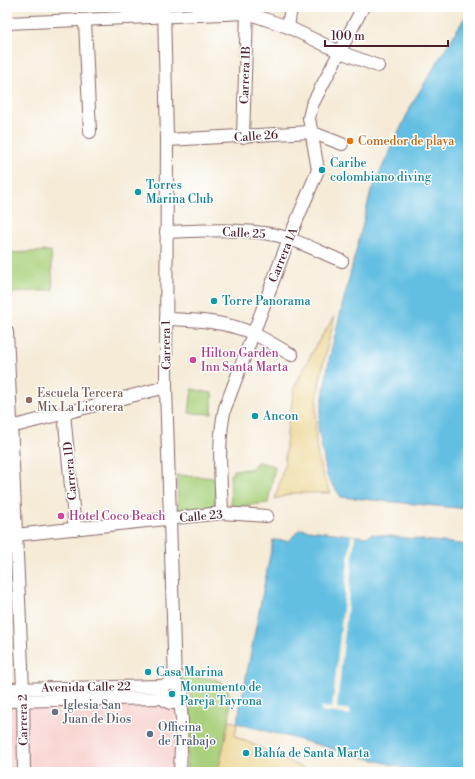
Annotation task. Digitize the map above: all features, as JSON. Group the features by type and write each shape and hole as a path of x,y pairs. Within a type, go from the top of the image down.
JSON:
{"street":[{"path":"288,27 291,7"},
{"name":"Carrera 1A","path":"222,513 221,425 225,408 289,239 318,170 309,118 312,106 363,7"},
{"path":"7,23 85,21 165,12 248,13 288,27 340,52 378,66"},
{"name":"Carrera 1","path":"165,12 168,140 166,232 166,387 170,518 168,689 182,690 180,700"},
{"name":"Carrera 1B","path":"244,137 248,13"},
{"path":"85,21 90,132"},
{"name":"Calle 26","path":"168,140 244,137 311,132 342,144"},
{"name":"Calle 25","path":"166,232 243,230 271,234 289,239 342,261"},
{"path":"166,319 210,322 253,334 292,355"},
{"name":"Carrera 2","path":"7,332 15,535 12,577 23,695 24,772"},
{"path":"10,427 166,387"},
{"name":"Carrera 1D","path":"64,413 75,529"},
{"name":"Calle 23","path":"15,535 222,513 267,516"},
{"name":"Avenida Calle 22","path":"7,689 23,695"},
{"name":"Avenida Calle 22","path":"7,701 23,695 168,689 165,701 171,704 180,700"},
{"path":"180,700 182,720 180,772"}],"shaded area":[{"path":"175,683 176,733 173,772 7,772 7,688"}],"green space":[{"path":"51,251 53,290 10,293 8,253"},
{"path":"192,389 212,393 212,414 189,413"},
{"path":"257,462 275,466 268,503 231,507 230,474 233,474 233,470 251,469"},
{"path":"176,475 216,478 216,500 214,506 179,512"},
{"path":"179,678 214,679 223,683 228,690 230,712 226,739 218,772 186,772 191,699 189,693"}],"sand":[{"path":"335,316 324,359 316,405 315,428 317,451 322,473 331,493 294,493 275,499 284,467 288,423 295,386 316,345"},
{"name":"Bahía de Santa Marta","path":"229,720 237,723 235,736 305,769 302,772 218,772"}],"water":[{"path":"468,12 468,509 341,497 327,476 318,427 330,355 371,191 413,102"},
{"path":"300,529 367,537 371,534 468,545 468,772 419,772 237,723 273,540 289,541"}],"pier":[{"path":"351,535 355,536 337,708 350,710 350,715 321,711 321,707 332,708"}],"place":[{"name":"Comedor de playa","path":"350,141"},
{"name":"Caribe colombiano diving","path":"322,170"},
{"name":"Torres Marina Club","path":"138,192"},
{"name":"Torre Panorama","path":"214,301"},
{"name":"Hilton Garden Inn Santa Marta","path":"193,360"},
{"name":"Escuela Tercera Mix La Licorera","path":"29,400"},
{"name":"Ancon","path":"255,416"},
{"name":"Hotel Coco Beach","path":"61,516"},
{"name":"Casa Marina","path":"148,672"},
{"name":"Monumento de Pareja Tayrona","path":"172,694"},
{"name":"Iglesia San Juan de Dios","path":"55,712"},
{"name":"Officina de Trabajo","path":"150,734"},
{"name":"Bahía de Santa Marta","path":"246,753"}]}
